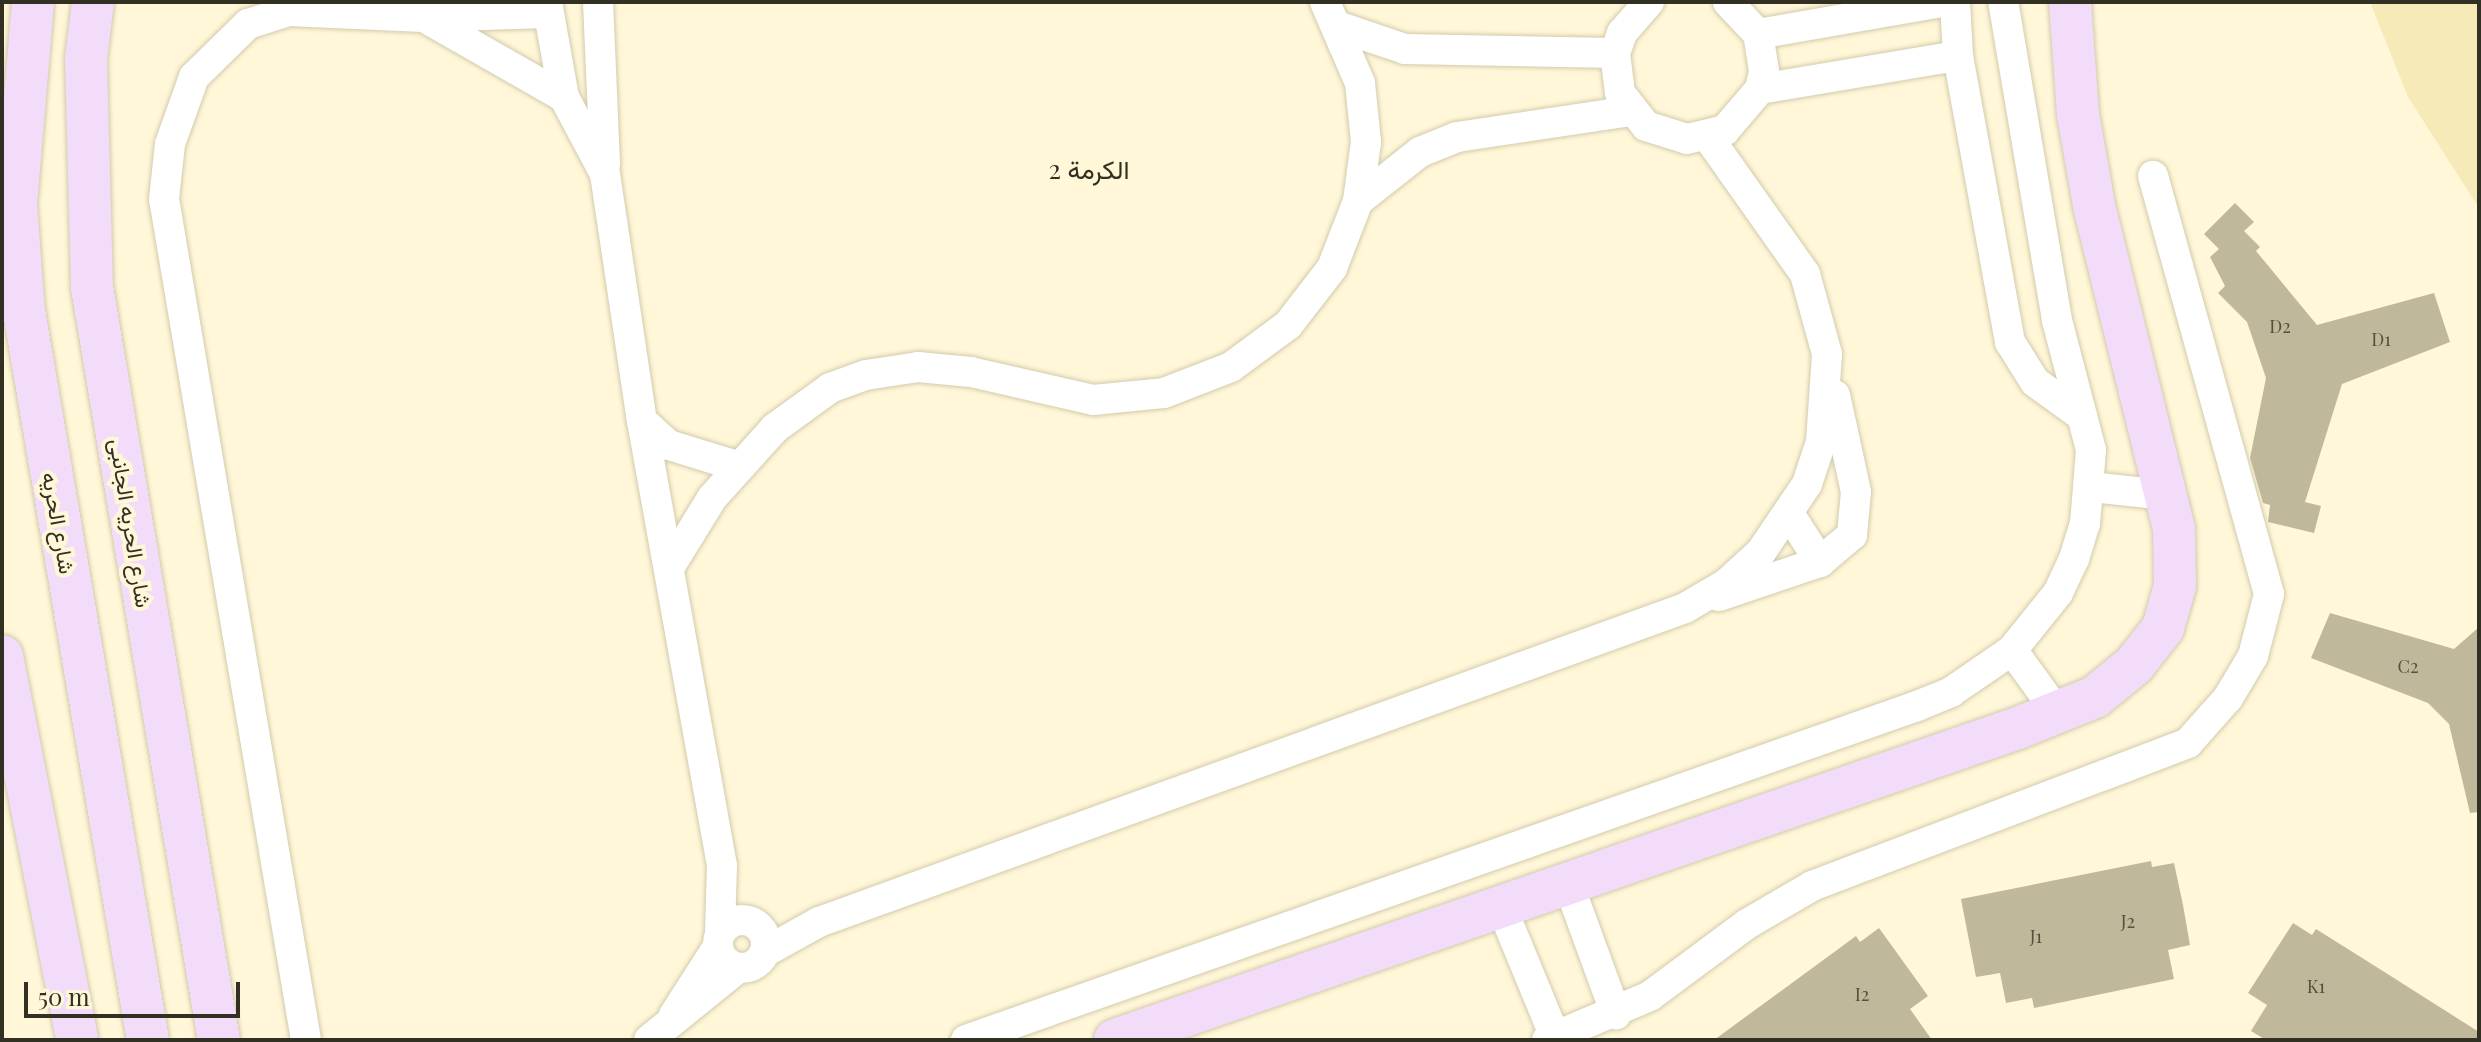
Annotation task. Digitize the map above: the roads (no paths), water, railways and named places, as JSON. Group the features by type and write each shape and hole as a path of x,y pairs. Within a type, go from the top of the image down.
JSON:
{"street":[{"name":"شارع الحريه","path":"33,2 9,211 13,304 104,772 148,1040"},
{"name":"شارع الحريه الجانبى","path":"93,2 86,59 92,287 169,758 219,1040"},
{"path":"598,2 595,50 605,174 642,421 722,865 741,941"},
{"path":"1649,2 1633,15 1615,53 1615,73 1630,111 1665,136 1708,137 1740,119 1760,89 1758,34 1728,2"},
{"path":"1758,34 1942,2"},
{"path":"1955,2 1958,56 2010,342 2035,382 2082,416"},
{"path":"966,1040 1917,706 1973,680 2012,650 2064,582 2085,524 2091,487 2082,416 2057,320 2003,2"},
{"path":"1115,1040 2057,712 2095,697 2134,665 2163,628 2175,586 2166,495 2094,205 2070,2"},
{"path":"306,1040 164,199 170,144 194,77 248,24 289,11 423,17 546,8 564,97 605,174"},
{"path":"1333,14 1405,49 1615,53"},
{"path":"669,568 712,498 775,428 830,388 866,375 918,367 971,372 1093,400 1164,393 1231,367 1288,325 1332,268 1358,201 1366,142 1360,83 1333,14"},
{"path":"423,17 472,39 564,97"},
{"path":"555,53 595,50"},
{"path":"1760,89 1958,56"},
{"path":"1358,201 1420,152 1457,137 1630,111"},
{"path":"649,1040 741,941 819,922 1685,608 1820,562 1852,535 1856,492 1827,354 1805,274 1708,137"},
{"path":"1501,906 1551,1038 1587,1033 1778,903 2188,743 2228,698 2253,656 2269,594 2153,176"},
{"path":"1685,608 1761,552 1790,515 1807,484 1828,398 1827,354"},
{"path":"642,421 680,450 740,467"},
{"path":"1807,484 1856,492"},
{"path":"2091,487 2166,495"},
{"path":"1790,515 1820,562"},
{"path":"2012,650 2057,712"},
{"path":"2,656 18,796 77,1040"},
{"path":"104,772 169,758"},
{"path":"1568,883 1616,1014"}],"district":[{"name":"الكرمة 2","path":"1089,169"}]}
